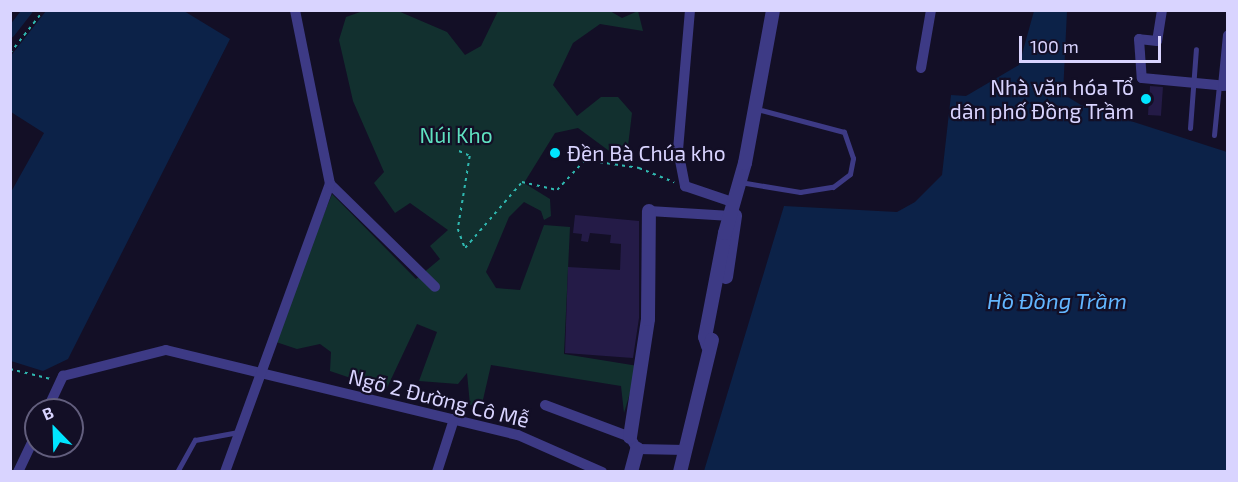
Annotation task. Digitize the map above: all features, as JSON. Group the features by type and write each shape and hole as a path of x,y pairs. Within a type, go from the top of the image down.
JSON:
{"street":[{"path":"225,471 238,432 264,370 330,184 295,10"},
{"path":"690,10 678,150 685,186 733,209"},
{"path":"680,471 708,346 705,337 740,182 773,10"},
{"path":"921,68 932,10"},
{"path":"1162,10 1157,41 1139,39 1142,78 1223,86 1227,35"},
{"path":"330,184 435,287"},
{"path":"631,471 648,319 649,211 733,209"},
{"name":"Ngõ 2 Đường Cô Mễ","path":"61,380 72,372 166,350 264,370 351,398 518,435 602,471"},
{"path":"53,398 61,380"},
{"path":"545,405 634,443 686,450"},
{"path":"437,471 454,419"}],"lane":[{"path":"1190,128 1197,49"},
{"path":"1214,135 1223,86"},
{"path":"740,182 800,192 833,186 849,174 853,158 844,132 755,108"},
{"path":"177,471 195,440 238,432"}],"path":[{"path":"10,53 44,10"},
{"path":"459,151 470,156 458,229 465,248 522,182 557,190 585,160 639,168 676,183"},
{"path":"10,369 61,380"}],"green space":[{"name":"Núi Kho","path":"363,11 398,11 447,32 465,55 481,46 498,11 610,11 622,18 638,11 643,31 600,24 573,43 553,85 577,116 601,97 618,97 632,113 628,146 616,156 578,128 555,133 524,183 550,199 551,216 544,220 541,211 524,202 509,217 486,272 496,288 520,290 544,225 570,227 564,354 638,366 624,413 621,386 491,365 482,404 470,405 467,373 458,384 419,381 437,332 417,324 386,390 330,371 331,352 320,344 297,349 273,341 332,194 416,279 440,259 430,246 448,230 410,203 395,213 374,183 384,172 353,101 339,40 346,17"}],"water":[{"path":"46,11 184,11 230,39 68,359 43,371 11,361 11,192 44,133 11,112 10,57"},
{"name":"Hồ Đồng Trầm","path":"1034,11 1067,11 1063,94 1081,105 1227,152 1227,471 704,471 784,206 897,212 915,202 942,175 951,95 966,96 1019,65"}],"building":[{"path":"1150,86 1163,87 1161,116 1148,115"},
{"path":"575,215 639,221 639,318 633,358 565,353 568,267 620,270 621,244 610,243 611,235 590,233 588,242 581,241 582,234 573,233"}],"waterway":[{"path":"10,33 28,10"}],"place":[{"name":"Nhà văn hóa Tổ dân phố Đồng Trầm","path":"1146,99"},
{"name":"Đền Bà Chúa kho","path":"555,153"}]}
